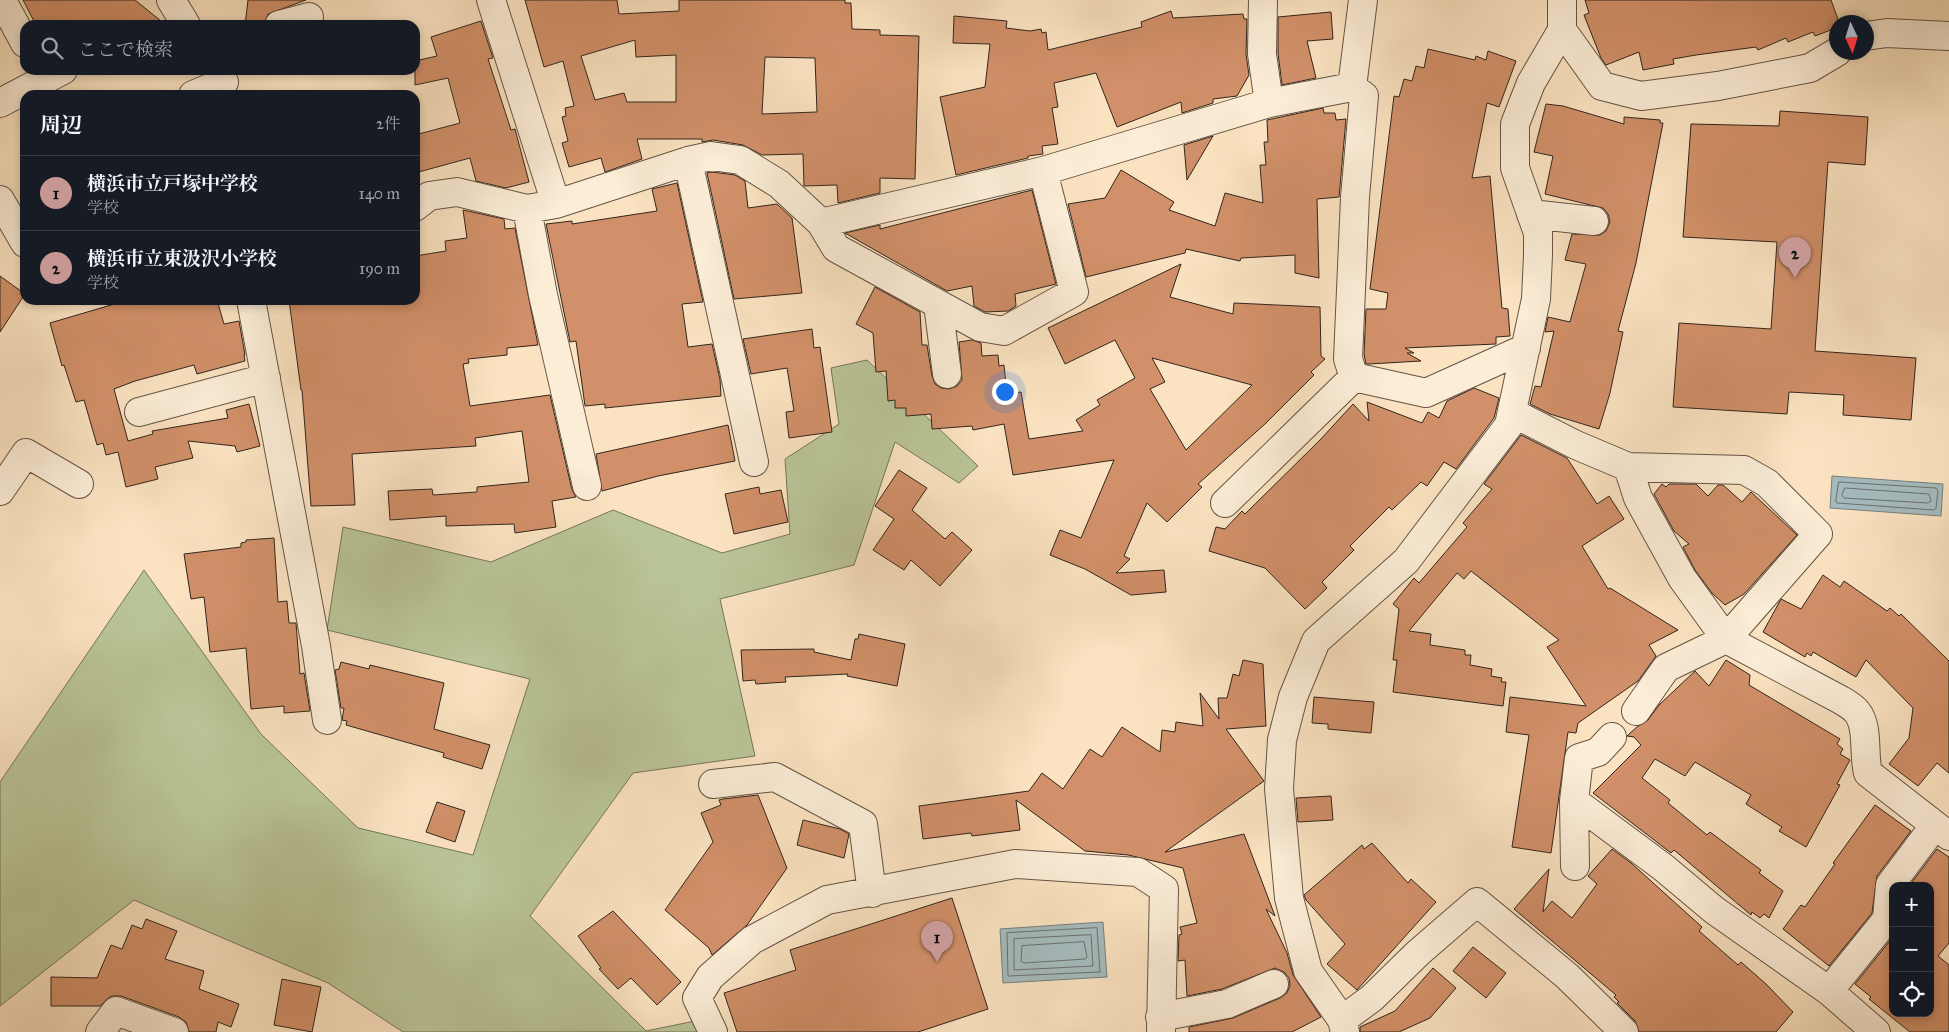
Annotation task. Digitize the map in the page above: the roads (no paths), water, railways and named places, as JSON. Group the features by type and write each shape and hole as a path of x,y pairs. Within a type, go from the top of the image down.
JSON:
{"street":[{"path":"172,0 183,20"},
{"path":"491,0 556,204"},
{"path":"1263,0 1262,54 1269,103"},
{"path":"1352,87 1363,0"},
{"path":"1562,0 1562,30 1530,83 1516,124 1515,168 1538,234 1536,298 1509,425 1406,561 1316,641 1293,697 1282,740 1279,789 1289,898 1308,971 1343,1026 1418,953 1477,902 1567,976 1624,1032"},
{"path":"0,11 6,8 20,33"},
{"path":"296,20 309,16"},
{"path":"1562,30 1602,86 1640,96 1718,86 1810,68 1829,57"},
{"path":"1874,34 1949,36"},
{"path":"21,90 46,75"},
{"path":"205,90 224,82"},
{"path":"820,223 1043,171 1269,103 1352,87 1364,96 1355,197 1348,359 1354,377"},
{"path":"0,103 20,91"},
{"path":"420,203 429,196 458,192 527,209 556,204 688,161 711,156 740,160 779,184 820,223 836,248 980,327 1004,331 1074,292 1043,171"},
{"path":"688,161 754,462"},
{"path":"0,200 20,234"},
{"path":"527,209 543,295 587,486"},
{"path":"1531,214 1594,221"},
{"path":"938,304 947,374"},
{"path":"252,305 316,646 327,720"},
{"path":"1354,377 1426,393 1526,348"},
{"path":"1225,503 1354,377"},
{"path":"139,412 266,378"},
{"path":"1513,413 1576,445 1628,467 1744,470 1767,483 1818,534 1726,639 1666,668 1636,711"},
{"path":"0,491 26,453 79,484"},
{"path":"1628,467 1638,498 1682,578 1726,639 1841,700 1857,712 1865,730 1864,758 1868,773 1942,831 1890,885 1887,919 1829,991"},
{"path":"1575,866 1574,801 1579,758 1598,752 1612,737"},
{"path":"713,784 775,777 862,824 872,893"},
{"path":"1574,801 1664,868 1714,910 1829,991 1876,1032"},
{"path":"713,1032 697,998 710,978 752,940 826,900 872,893 1015,864 1138,872 1164,889 1161,1025 1227,1004 1274,984"},
{"path":"100,1032 116,1011 174,1032"}],"water":[{"path":"1832,476 1943,484 1941,516 1830,508"},
{"path":"1103,922 1107,977 1003,983 1000,929"}],"place":[{"name":"横浜市立東汲沢小学校","path":"1795,278"},
{"name":"横浜市立戸塚中学校","path":"937,962"}]}
